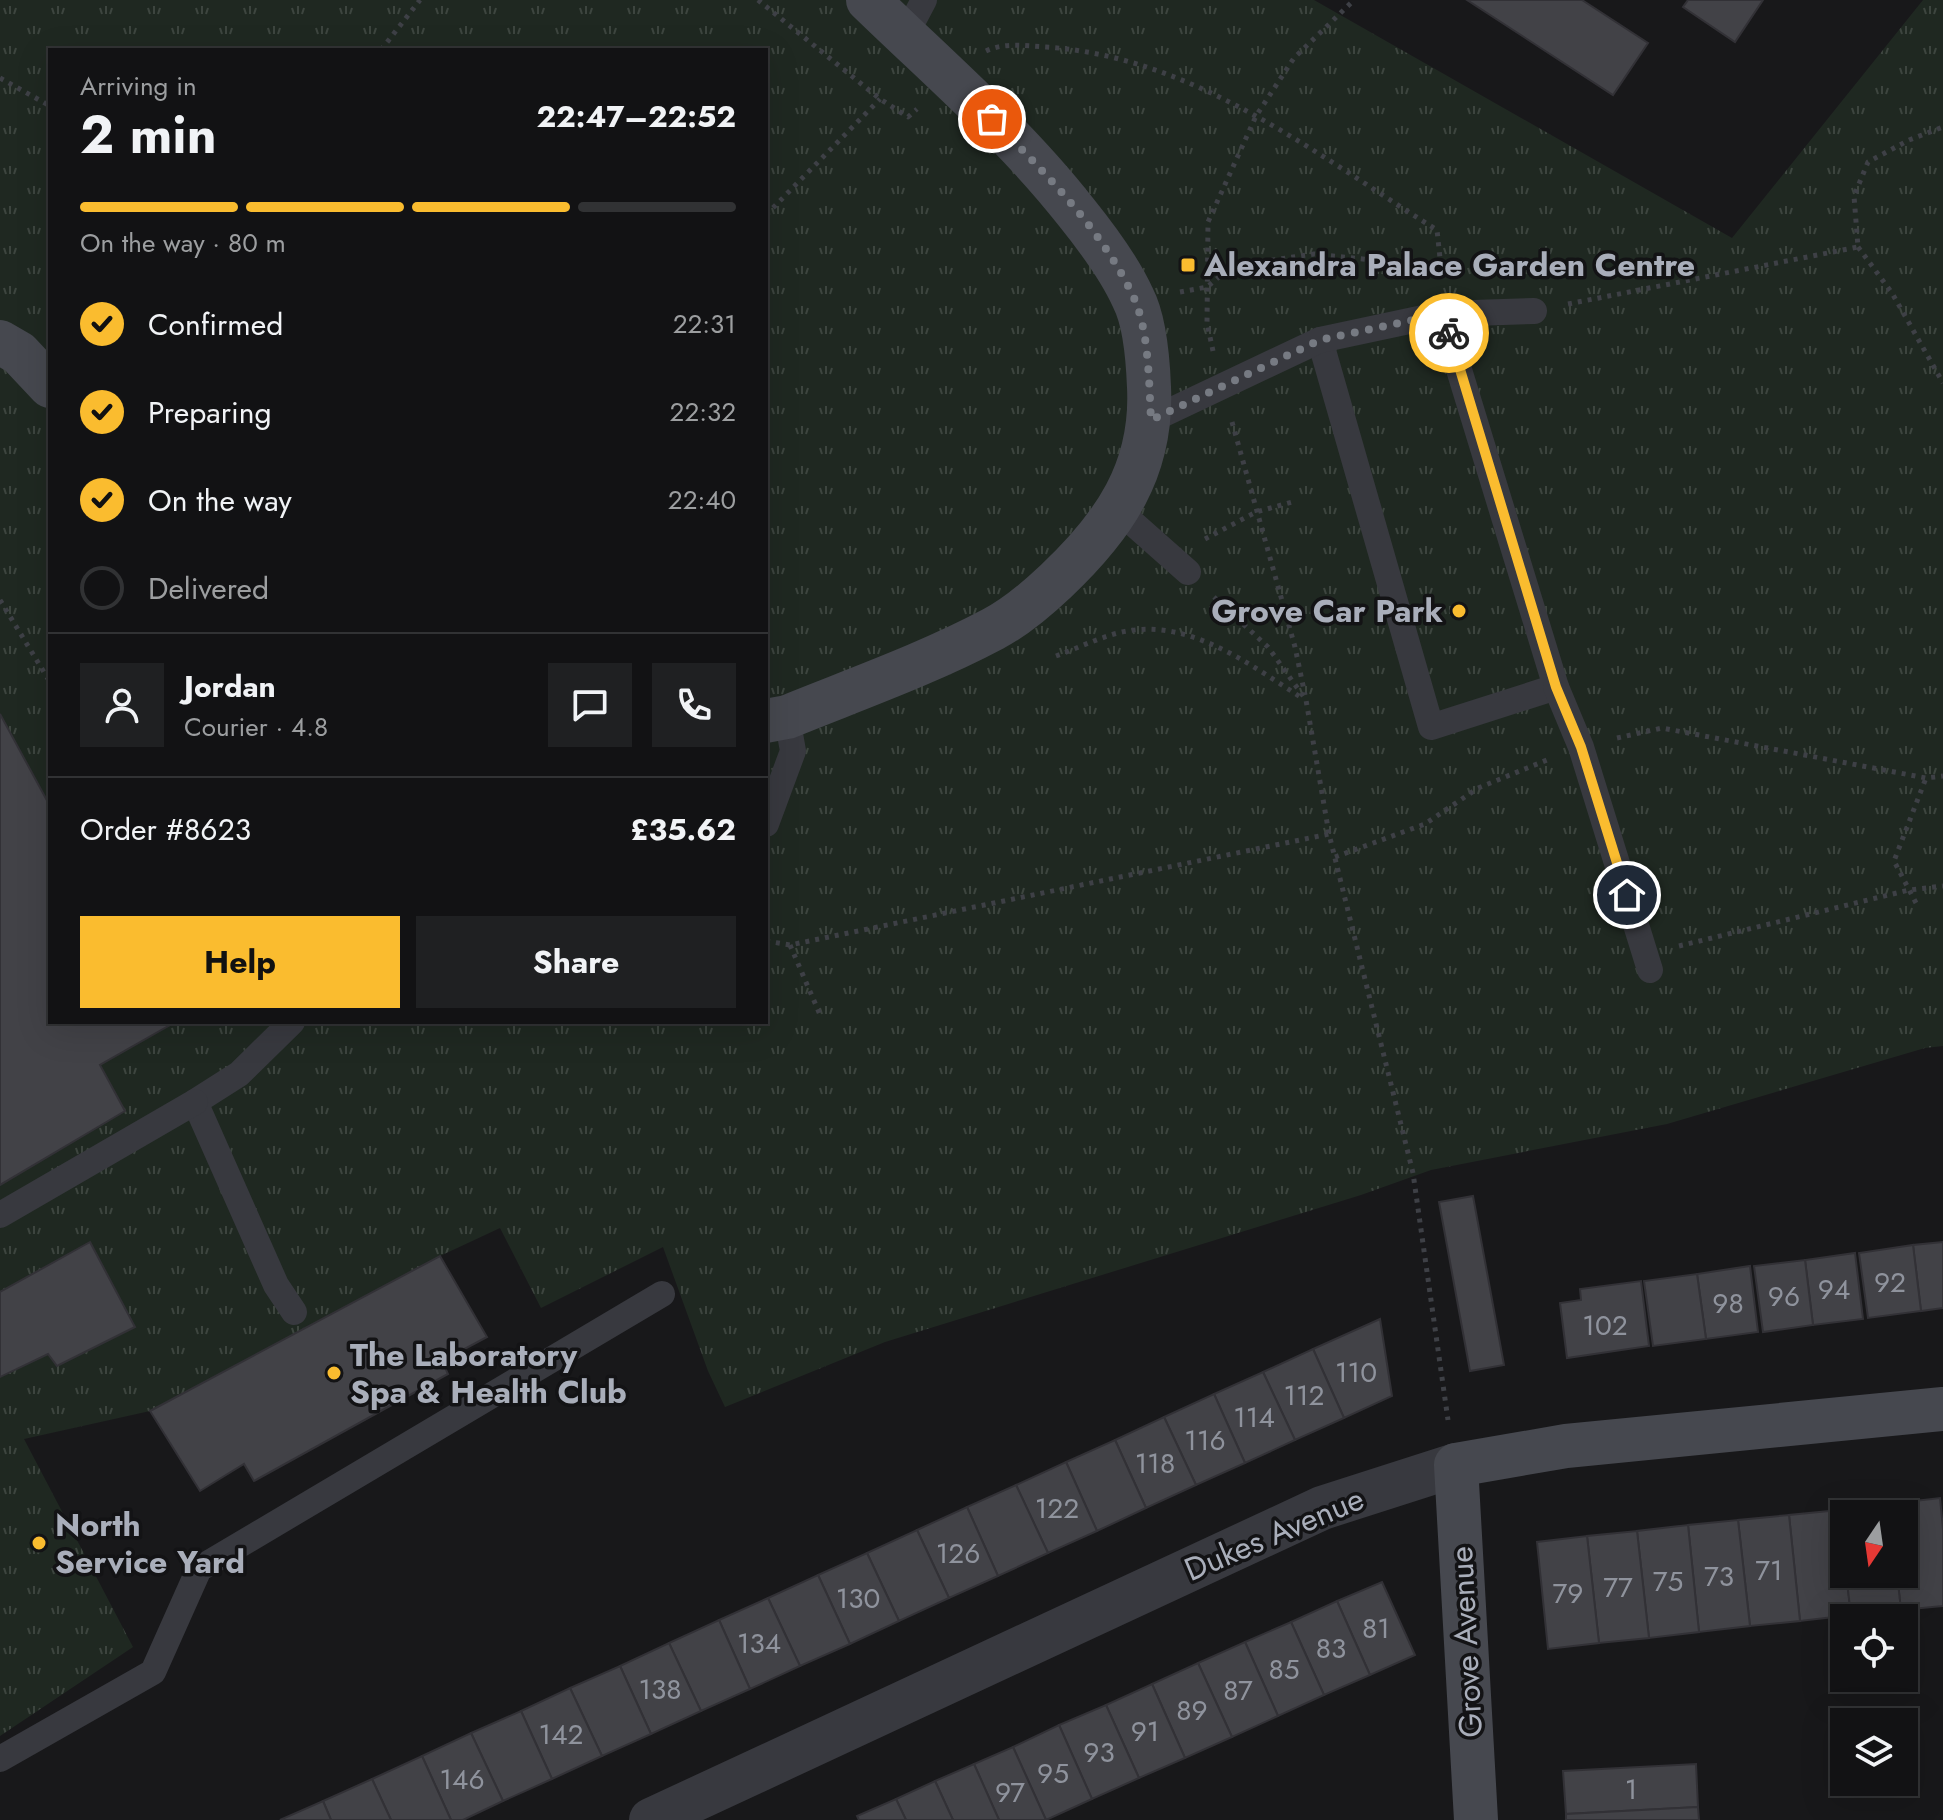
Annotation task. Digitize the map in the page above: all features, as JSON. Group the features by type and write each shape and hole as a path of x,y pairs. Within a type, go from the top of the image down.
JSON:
{"street":[{"path":"776,719 914,665 995,628 1032,603 1085,554 1118,510 1140,466 1151,420 1148,360 1134,299 1102,244 1054,183 952,80 915,18 868,0"},
{"path":"0,342 19,353 48,384"},
{"name":"Dukes Avenue","path":"651,1820 1322,1508 1456,1465 1566,1446 1943,1409"},
{"name":"Grove Avenue","path":"1456,1465 1476,1820"}],"lane":[{"path":"1151,420 1320,340 1443,302 1534,311"},
{"path":"1443,302 1556,687 1581,747 1648,962"},
{"path":"1320,340 1431,727 1556,687"},
{"path":"1118,510 1188,572"},
{"path":"768,819 793,751 776,719"},
{"path":"0,1215 239,1074 290,1024"},
{"path":"195,1102 276,1285 294,1312"},
{"path":"0,1759 153,1672 199,1569 662,1294"}],"path":[{"path":"383,48 420,0"},
{"path":"758,0 880,99 908,117"},
{"path":"1354,0 1294,58 1256,116 1208,222 1207,323 1222,388 1295,647 1329,834 1413,1173 1442,1393 1456,1465"},
{"path":"978,55 991,48 1009,45 1074,49 1138,63 1206,88 1437,230 1443,302"},
{"path":"0,78 48,105"},
{"path":"768,213 880,99"},
{"path":"1943,127 1909,140 1868,162 1854,196 1858,247 1892,293 1943,383"},
{"path":"1534,311 1858,247"},
{"path":"1207,287 1232,266 1314,254 1441,267"},
{"path":"1195,544 1256,512 1296,501"},
{"path":"1188,572 1268,647 1306,700"},
{"path":"0,600 48,679"},
{"path":"1056,656 1116,633 1154,629 1166,631 1201,638 1306,700"},
{"path":"1335,857 1425,824 1478,788 1581,747 1662,728 1926,778 1943,776"},
{"path":"1916,903 1894,861 1926,778"},
{"path":"768,941 790,945 1329,834"},
{"path":"1648,962 1909,890 1943,886"},
{"path":"790,945 821,1017"}],"green space":[{"path":"0,0 1314,0 1732,238 1923,0 1943,0 1943,1046 1925,1048 1667,1124 1431,1170 1361,1195 885,1342 725,1407 708,1371 663,1247 541,1308 500,1228 440,1256 150,1411 24,1439 133,1647 0,1736"}],"building":[{"path":"1467,0 1582,0 1648,43 1613,95"},
{"path":"1688,0 1763,0 1735,42 1683,7"},
{"path":"0,714 48,802 48,1024 170,1025 100,1065 125,1111 0,1185"},
{"path":"1473,1196 1504,1365 1470,1371 1439,1202"},
{"path":"90,1242 135,1327 57,1366 48,1354 0,1377 0,1292"},
{"path":"1943,1242 1943,1308 1921,1311 1913,1245"},
{"path":"1913,1245 1921,1311 1868,1318 1859,1253"},
{"path":"1855,1253 1863,1319 1813,1325 1805,1260"},
{"name":"The Laboratory Spa & Health Club","path":"440,1256 487,1337 442,1361 448,1374 254,1481 244,1464 200,1491 150,1411"},
{"path":"1805,1260 1813,1325 1763,1332 1754,1266"},
{"path":"1750,1266 1758,1332 1706,1339 1697,1274"},
{"path":"1697,1274 1706,1339 1653,1346 1644,1281"},
{"path":"1641,1281 1649,1346 1567,1358 1560,1303 1581,1300 1580,1289"},
{"path":"1380,1319 1392,1396 1344,1418 1313,1349"},
{"path":"1313,1349 1344,1418 1295,1440 1263,1372"},
{"path":"1263,1372 1295,1440 1245,1463 1214,1394"},
{"path":"1214,1394 1245,1463 1196,1485 1164,1417"},
{"path":"1164,1417 1196,1485 1146,1508 1115,1440"},
{"path":"1115,1440 1146,1508 1097,1531 1066,1462"},
{"path":"1066,1462 1097,1531 1048,1553 1016,1485"},
{"path":"1016,1485 1048,1553 998,1576 967,1507"},
{"path":"1940,1498 1943,1606 1918,1608 1918,1604 1900,1604 1899,1588 1918,1588 1918,1501"},
{"path":"967,1507 998,1576 949,1598 917,1530"},
{"path":"1830,1511 1830,1588 1848,1588 1850,1604 1830,1604 1830,1617 1800,1621 1789,1515"},
{"path":"1789,1515 1800,1621 1750,1626 1738,1520"},
{"path":"1738,1520 1750,1626 1699,1632 1688,1525"},
{"path":"1688,1525 1699,1632 1649,1638 1637,1531"},
{"path":"917,1530 949,1598 899,1621 867,1553"},
{"path":"1637,1531 1649,1638 1599,1643 1587,1536"},
{"path":"1587,1536 1599,1643 1548,1649 1537,1542"},
{"path":"867,1553 899,1621 850,1644 818,1575"},
{"path":"818,1575 850,1644 800,1666 768,1598"},
{"path":"1382,1582 1415,1655 1370,1675 1337,1601"},
{"path":"1848,1588 1899,1588 1900,1604 1850,1604"},
{"path":"768,1598 800,1666 750,1689 719,1620"},
{"path":"1337,1601 1370,1675 1324,1695 1291,1622"},
{"path":"719,1620 750,1689 701,1711 669,1643"},
{"path":"1291,1622 1324,1695 1278,1716 1245,1642"},
{"path":"1245,1642 1278,1716 1232,1737 1198,1663"},
{"path":"669,1643 701,1711 651,1734 620,1666"},
{"path":"1198,1663 1232,1737 1185,1758 1152,1684"},
{"path":"620,1666 651,1734 602,1756 570,1688"},
{"path":"1152,1684 1185,1758 1139,1778 1106,1705"},
{"path":"570,1688 602,1756 552,1779 521,1711"},
{"path":"1106,1705 1139,1778 1092,1799 1059,1725"},
{"path":"521,1711 552,1779 503,1801 471,1733"},
{"path":"1059,1725 1092,1799 1046,1820 1013,1747"},
{"path":"471,1733 503,1801 463,1820 451,1820 422,1756"},
{"path":"1013,1747 1046,1820 999,1820 974,1764"},
{"path":"422,1756 451,1820 391,1820 372,1779"},
{"path":"974,1764 999,1820 953,1820 935,1781"},
{"path":"1696,1764 1698,1807 1566,1814 1563,1771"},
{"path":"372,1779 391,1820 331,1820 323,1801"},
{"path":"935,1781 953,1820 906,1820 896,1799"},
{"path":"896,1799 906,1820 859,1820 857,1816"},
{"path":"323,1801 331,1820 280,1820"},
{"path":"1698,1807 1699,1820 1566,1820 1566,1814"}],"way so far":[{"path":"992,119 1054,183 1102,244 1134,299 1148,360 1151,420 1320,340 1442,314 1449,333"}],"place":[{"name":"Alexandra Palace Garden Centre","path":"1188,265"},
{"name":"Grove Car Park","path":"1459,611"},
{"name":"The Laboratory Spa & Health Club","path":"334,1373"},
{"name":"North Service Yard","path":"39,1543"}],"route":[{"path":"1449,333 1556,687 1581,747 1627,895"}]}
